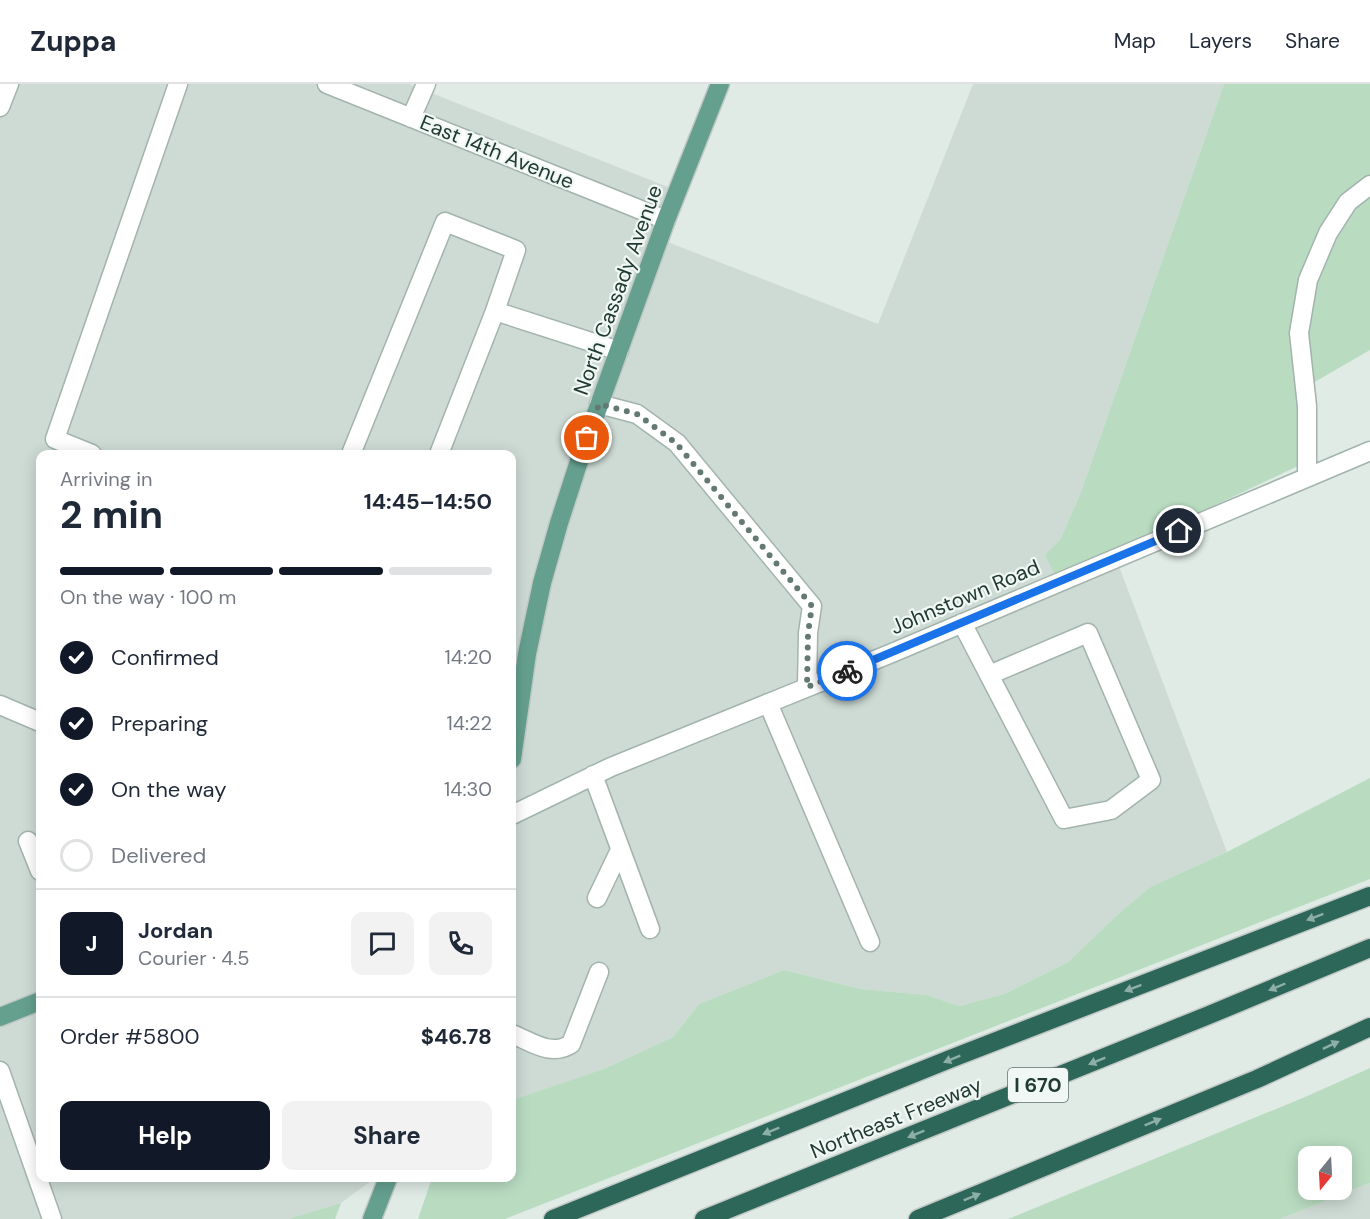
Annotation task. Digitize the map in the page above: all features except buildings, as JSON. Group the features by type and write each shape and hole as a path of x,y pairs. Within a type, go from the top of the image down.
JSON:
{"highway":[{"path":"553,1219 960,1055 1370,896"},
{"name":"Northeast Freeway","path":"704,1219 1209,1016 1370,948"},
{"path":"918,1219 1257,1079 1370,1027"}],"main road":[{"name":"North Cassady Avenue","path":"516,731 527,654 542,583 581,455 666,220 720,84"},
{"path":"0,1017 36,1003"},
{"path":"372,1219 386,1182"}],"street":[{"path":"0,107 9,84"},
{"path":"82,450 55,439 178,84"},
{"name":"East 14th Avenue","path":"327,84 666,220"},
{"path":"411,118 426,84"},
{"path":"1307,477 1307,406 1299,333 1308,280 1328,233 1348,202 1370,185"},
{"path":"352,450 445,222 516,250 495,311 441,450"},
{"path":"495,311 619,351"},
{"path":"599,404 637,414 676,443 812,606 808,633 807,687"},
{"name":"Johnstown Road","path":"516,813 593,775 963,623 1370,451"},
{"path":"963,623 989,675 1064,819 1111,810 1151,780 1088,633 989,675"},
{"path":"768,703 870,942"},
{"path":"0,705 36,720"},
{"path":"593,775 650,929"},
{"path":"28,841 36,861"},
{"path":"597,898 620,850"},
{"path":"516,1036 549,1050 561,1050 571,1044 600,972"},
{"path":"0,1071 36,1173"},
{"path":"39,1182 52,1219"}],"shaded area":[{"path":"0,84 409,84 678,191 660,239 878,324 973,84 1224,84 1081,492 1060,540 1114,553 1227,852 1150,887 1068,962 1004,994 959,1006 927,995 861,989 784,970 699,1004 673,1037 606,1068 516,1099 516,450 36,450 36,1182 370,1182 341,1203 288,1219 0,1219"},
{"path":"1370,1183 1370,1219 1280,1219 1328,1200 1352,1200 1352,1190"}],"green space":[{"path":"1224,84 1370,84 1370,350 1299,391 1300,465 1114,553 1055,575 1045,555 1060,540 1081,492"},
{"path":"1370,778 1370,879 505,1219 418,1219 431,1182 516,1182 516,1099 606,1068 673,1037 699,1004 784,970 861,989 927,995 959,1006 1004,994 1068,962 1150,887 1227,852"},
{"path":"1370,1068 1370,1183 1352,1190 1352,1146 1298,1146 1298,1200 1328,1200 1280,1219 1008,1219"},
{"path":"341,1203 335,1219 288,1219"}],"way so far":[{"path":"587,438 599,404 637,414 676,443 812,606 808,633 807,687 847,671"}],"route":[{"path":"847,671 1179,531"}]}
